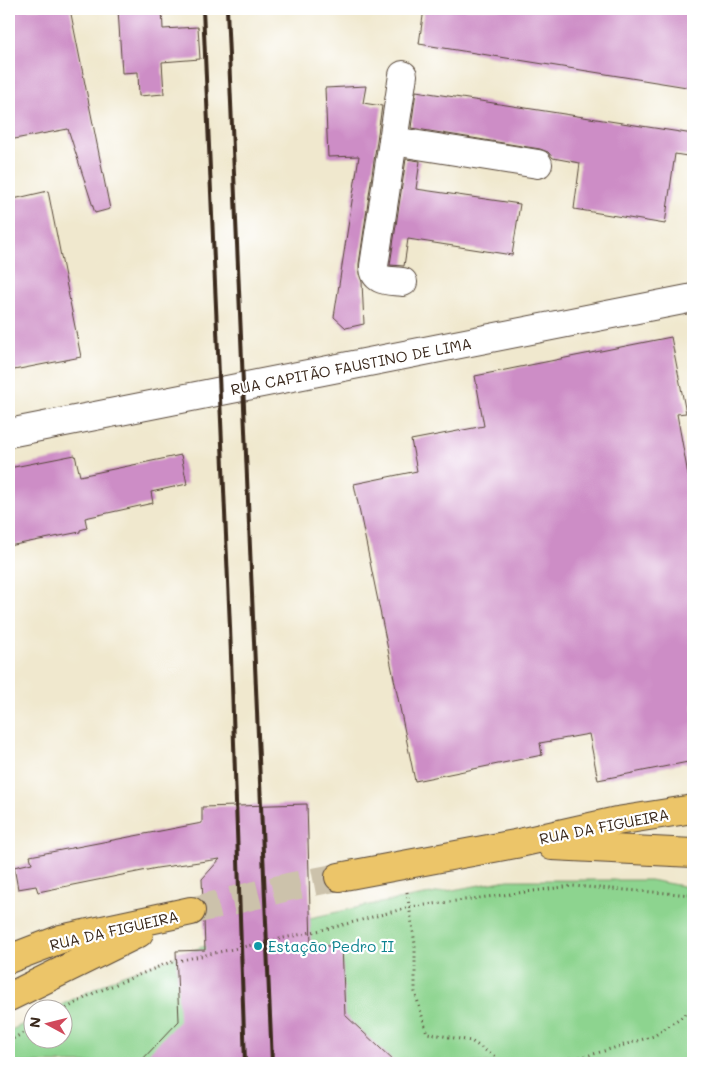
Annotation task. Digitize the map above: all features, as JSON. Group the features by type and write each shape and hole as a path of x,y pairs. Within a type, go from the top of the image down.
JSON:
{"main road":[{"name":"RUA DA FIGUEIRA","path":"339,877 515,844 617,821 693,809"},
{"name":"RUA DA FIGUEIRA","path":"515,844 693,852"},
{"name":"RUA DA FIGUEIRA","path":"9,959 61,939 182,914 9,997"},
{"path":"9,940 61,939"}],"street":[{"path":"403,75 374,274 378,278 403,282"},
{"path":"393,142 538,164"},
{"name":"RUA CAPITÃO FAUSTINO DE LIMA","path":"9,433 693,298"}],"path":[{"path":"402,866 415,944 415,992 427,1033 471,1041 497,1058 499,1063"},
{"path":"72,1005 92,994 168,964 335,927 410,906 572,886 693,895"},
{"path":"535,1063 587,1056 654,1036 693,1009"},
{"path":"9,1041 22,1034"}],"green space":[{"path":"508,880 650,880 693,888 693,1063 9,1063 9,1031 22,1025 22,1050 72,1050 71,1000 120,976 242,933 369,905"}],"building":[{"path":"9,9 70,9 110,209 95,213 68,129 9,140"},
{"path":"118,9 162,9 163,29 198,27 200,59 162,62 164,94 139,96 138,72 122,73"},
{"path":"424,9 693,9 693,88 419,44"},
{"path":"366,86 363,103 382,106 359,264 364,324 346,328 334,317 359,156 328,157 325,88"},
{"path":"416,91 693,134 693,157 675,154 665,224 574,209 580,163 553,158 548,152 540,149 411,128"},
{"path":"406,159 420,161 416,189 520,204 512,255 408,239 404,266 390,265"},
{"path":"48,191 81,357 9,371 9,200"},
{"path":"671,337 686,413 677,414 693,502 693,761 598,780 589,734 540,743 542,755 415,781 354,484 417,471 411,440 484,426 475,376"},
{"path":"75,455 80,476 181,455 187,484 151,492 153,503 85,518 87,528 80,530 80,532 9,546 9,468"},
{"path":"307,804 311,946 342,946 345,1015 396,1063 139,1063 179,1021 176,951 205,950 204,919 206,908 203,902 202,879 220,859 157,868 38,892 36,886 18,889 14,867 32,863 30,856 202,823 202,807"}],"tunnel":[{"path":"191,911 288,887 339,877"}],"railway":[{"path":"203,9 230,627 245,1063"},
{"path":"227,9 272,1063"}],"place":[{"name":"Estação Pedro II","path":"258,946"}]}
